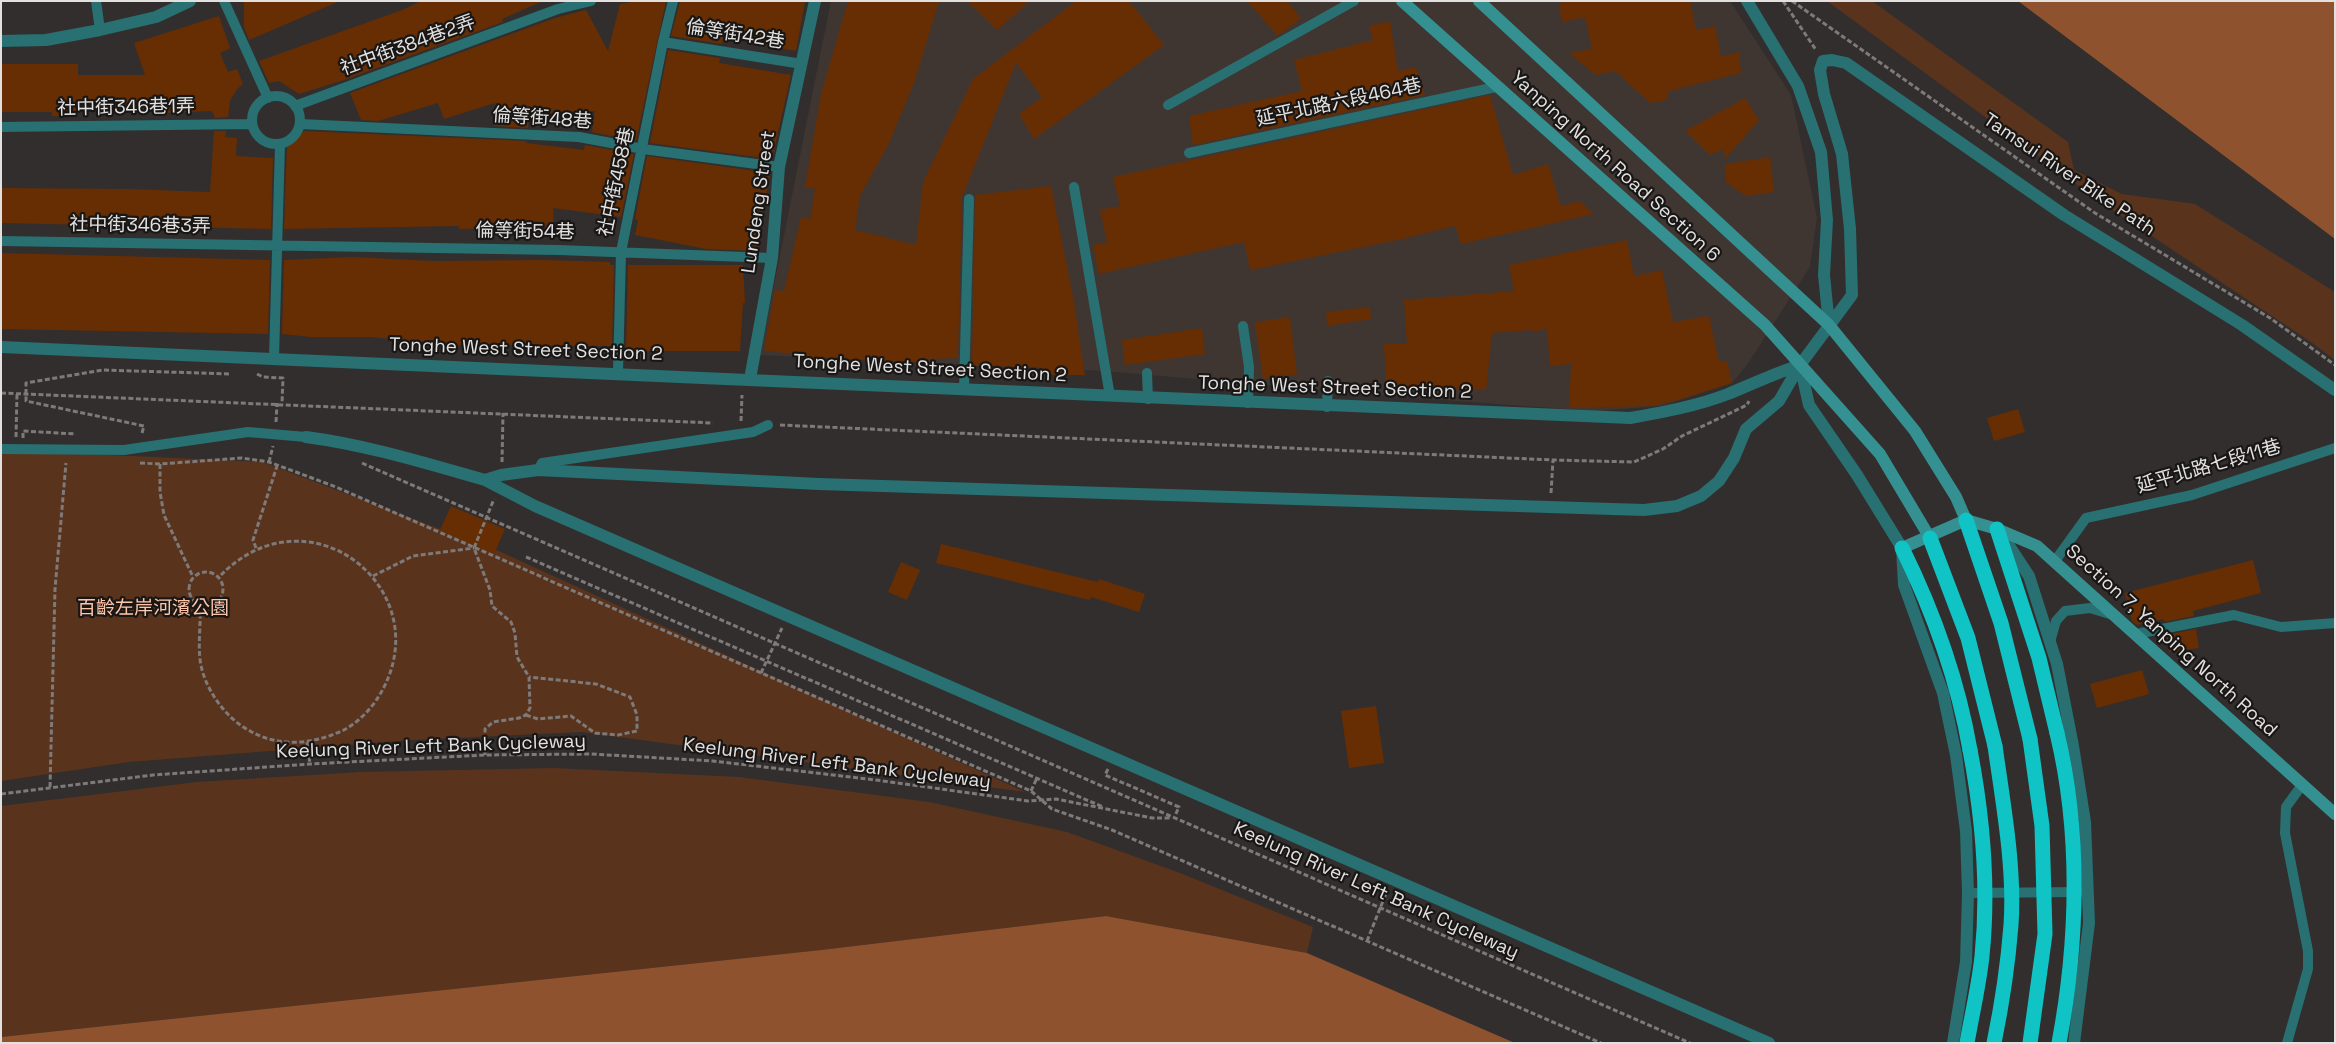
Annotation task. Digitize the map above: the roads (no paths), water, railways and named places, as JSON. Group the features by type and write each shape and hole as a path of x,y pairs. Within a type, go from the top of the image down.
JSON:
{"highway":[{"path":"1966,520 2001,623 2030,739 2042,826 2045,934 2030,1043"},
{"path":"1997,529 2039,658 2057,733 2072,824 2074,906 2066,1005 2059,1043"},
{"path":"1930,538 1968,638 1995,746 2008,841 2011,924 1994,1043"},
{"path":"1902,548 1918,580 1942,646 1965,721 1978,794 1985,864 1982,956 1967,1043"}],"main road":[{"name":"Yanping North Road Section 6","path":"1402,1 1496,87 1765,325 1800,364"},
{"name":"Yanping North Road Section 6","path":"1479,1 1829,325"},
{"path":"1829,325 1915,431 1956,497 1966,520 1930,538 1902,548"},
{"path":"1800,364 1880,454 1930,538"},
{"name":"Section 7, Yanping North Road","path":"1966,520 1997,529 2037,546 2335,814"}],"street":[{"path":"1,41 46,40 100,30 156,17 190,1"},
{"name":"Lundeng Street","path":"756,379 772,258 779,167 815,1"},
{"path":"1747,1 1798,86 1820,152 1827,220 1824,275 1829,325"},
{"path":"485,480 501,475 538,470 819,484 1644,510 1677,506 1701,496 1719,480 1734,458 1746,429 1779,401 1800,364 1852,295 1850,229 1842,154 1824,94 1820,70 1823,61 1832,60 1846,63 2064,215 2242,326 2335,390"},
{"name":"Tonghe West Street Section 2","path":"1,347 618,372 1148,399 1630,418 1678,410 1727,394 1764,377 1800,364"},
{"path":"1800,364 1810,405 1857,475 1902,548 1904,586 1942,693 1956,754 1966,832 1968,893 1966,962 1953,1043"},
{"path":"306,438 341,442 386,452 485,480 535,506 1769,1043"},
{"path":"1997,529 2029,576 2057,664 2085,822 2089,923 2074,1043"}],"lane":[{"path":"96,1 100,30"},
{"path":"224,1 268,98"},
{"name":"社中街384巷2弄","path":"295,106 556,5 591,1"},
{"name":"社中街458巷","path":"618,372 621,252 673,1"},
{"path":"1168,105 1354,1"},
{"name":"倫等街42巷","path":"663,42 802,64"},
{"name":"延平北路六段464巷","path":"1189,153 1496,87"},
{"path":"279,96 286,98 295,106 300,116 300,124 293,137 280,144 265,142 254,132 252,124 254,110 258,103 268,98 279,96"},
{"name":"社中街346巷1弄","path":"1,127 252,124"},
{"name":"倫等街48巷","path":"300,124 580,137 643,149 779,167"},
{"path":"274,358 280,144"},
{"path":"1074,187 1110,396"},
{"path":"964,390 969,199"},
{"name":"社中街346巷3弄","path":"1,241 277,246"},
{"name":"倫等街54巷","path":"277,246 559,250 772,258"},
{"path":"1244,326 1248,367 1248,403"},
{"path":"1147,373 1148,399"},
{"path":"1328,381 1328,406"},
{"path":"538,470 542,462 753,432 768,425"},
{"path":"1,448 124,450 248,432 306,438"},
{"name":"延平北路七段11巷","path":"2055,561 2086,518 2192,495 2335,448"},
{"path":"2050,642 2056,622 2065,611 2090,608 2116,616"},
{"path":"2136,634 2234,616 2281,627 2335,623"},
{"path":"2287,1043 2308,968 2308,951 2285,833 2286,807 2302,785"},
{"path":"1968,893 2089,892"}],"park label":[{"name":"百齡左岸河濱公園","path":"153,609"}]}
